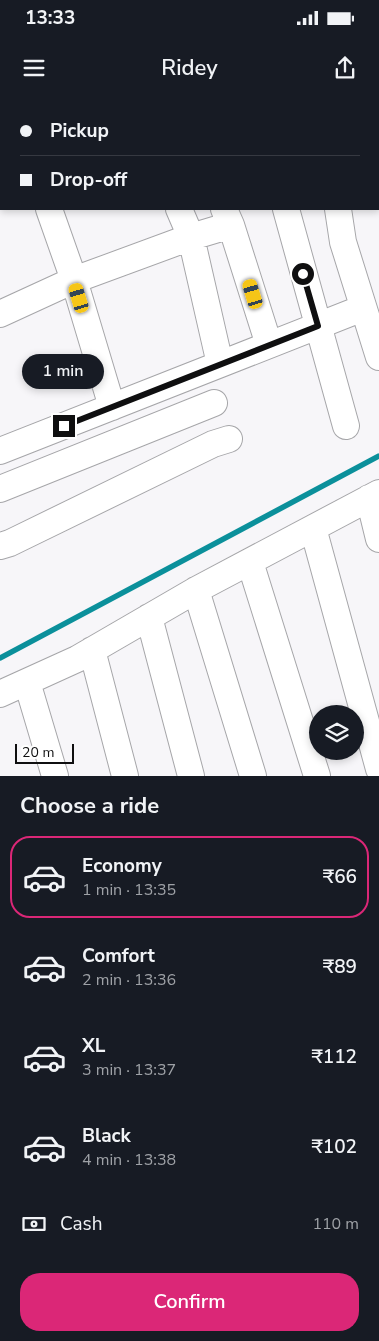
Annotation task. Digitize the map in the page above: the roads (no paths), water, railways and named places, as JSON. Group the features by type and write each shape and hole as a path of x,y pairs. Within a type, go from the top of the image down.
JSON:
{"street":[{"path":"49,210 74,280 112,407"},
{"path":"179,210 190,237 220,364"},
{"path":"286,210 346,426"},
{"path":"338,210 342,242 379,357"},
{"path":"0,314 74,280 190,237 227,217 269,345"},
{"path":"0,451 364,308"},
{"path":"0,488 214,403"},
{"path":"0,546 10,544 213,444 229,439"},
{"path":"0,694 77,659 196,590 374,496 379,539"},
{"path":"313,528 379,769"},
{"path":"250,562 317,776"},
{"path":"196,590 253,776"},
{"path":"149,617 191,776"},
{"path":"92,650 125,776"},
{"path":"27,682 55,776"}],"waterway":[{"path":"0,658 379,456"}]}
